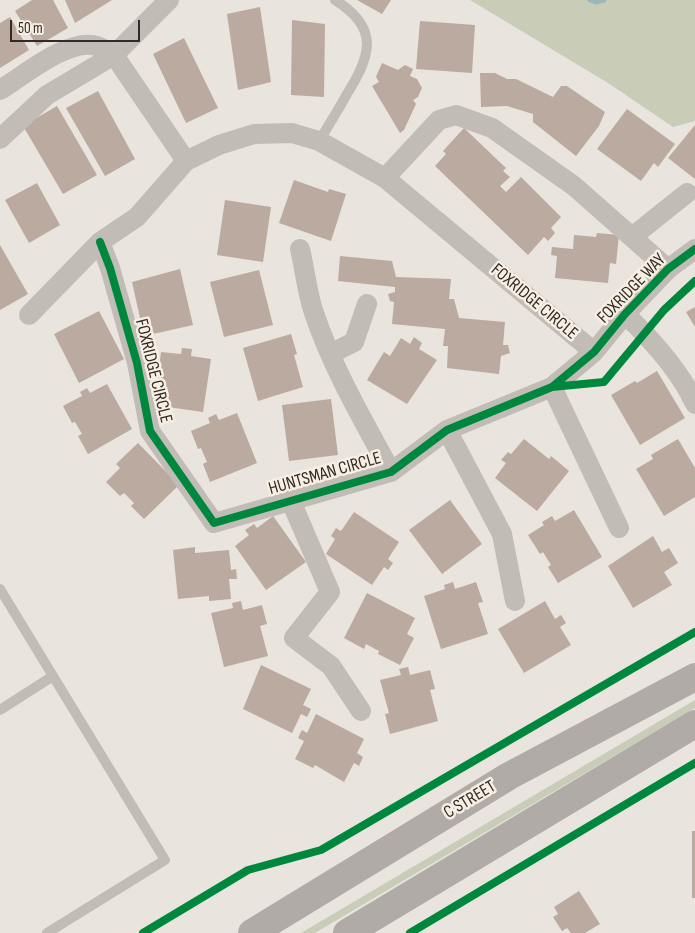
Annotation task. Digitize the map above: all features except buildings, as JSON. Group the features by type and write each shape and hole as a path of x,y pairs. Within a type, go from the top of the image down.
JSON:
{"main road":[{"name":"C STREET","path":"252,933 509,776 695,677"},
{"path":"347,933 695,724"}],"street":[{"path":"0,139 46,95 114,55 168,0"},
{"path":"0,90 40,64 68,49 84,45 96,45 114,55 186,161"},
{"path":"385,178 440,120 456,115 492,128 574,186 668,269"},
{"name":"FOXRIDGE CIRCLE","path":"29,315 100,242 137,217 186,161 219,145 254,134 292,133 319,141 385,178 594,352"},
{"path":"632,237 687,193"},
{"name":"FOXRIDGE CIRCLE","path":"100,242 110,268 137,364 150,431 214,523"},
{"path":"300,249 314,312 330,354 341,380 391,472"},
{"name":"FOXRIDGE WAY","path":"594,352 625,314 668,269 695,249"},
{"path":"330,354 354,342 366,304"},
{"path":"625,314 645,333 689,390 695,404"},
{"name":"HUNTSMAN CIRCLE","path":"214,523 290,499 391,472 447,430 552,387 594,352"},
{"path":"552,387 619,528"},
{"path":"447,430 502,534 515,601"},
{"path":"290,499 330,592 294,638 331,666 361,711"}],"lane":[{"path":"319,141 363,67 368,53 366,38 360,23 349,9 335,0"},
{"path":"0,589 166,860 47,933"},
{"path":"0,710 53,676"}],"green space":[{"path":"470,0 695,0 695,121 673,127 608,83"},
{"path":"695,700 695,708 315,933 301,933"}],"waterway":[{"path":"590,0 596,2 604,0"}],"cycle path":[{"path":"100,242 110,268 137,363 150,431 214,523 391,472 447,430 552,387 594,352 625,314 668,269 695,249"},
{"path":"552,387 604,382 664,310 695,281"},
{"path":"143,933 248,870 321,850 695,632"},
{"path":"410,933 695,763"}]}
